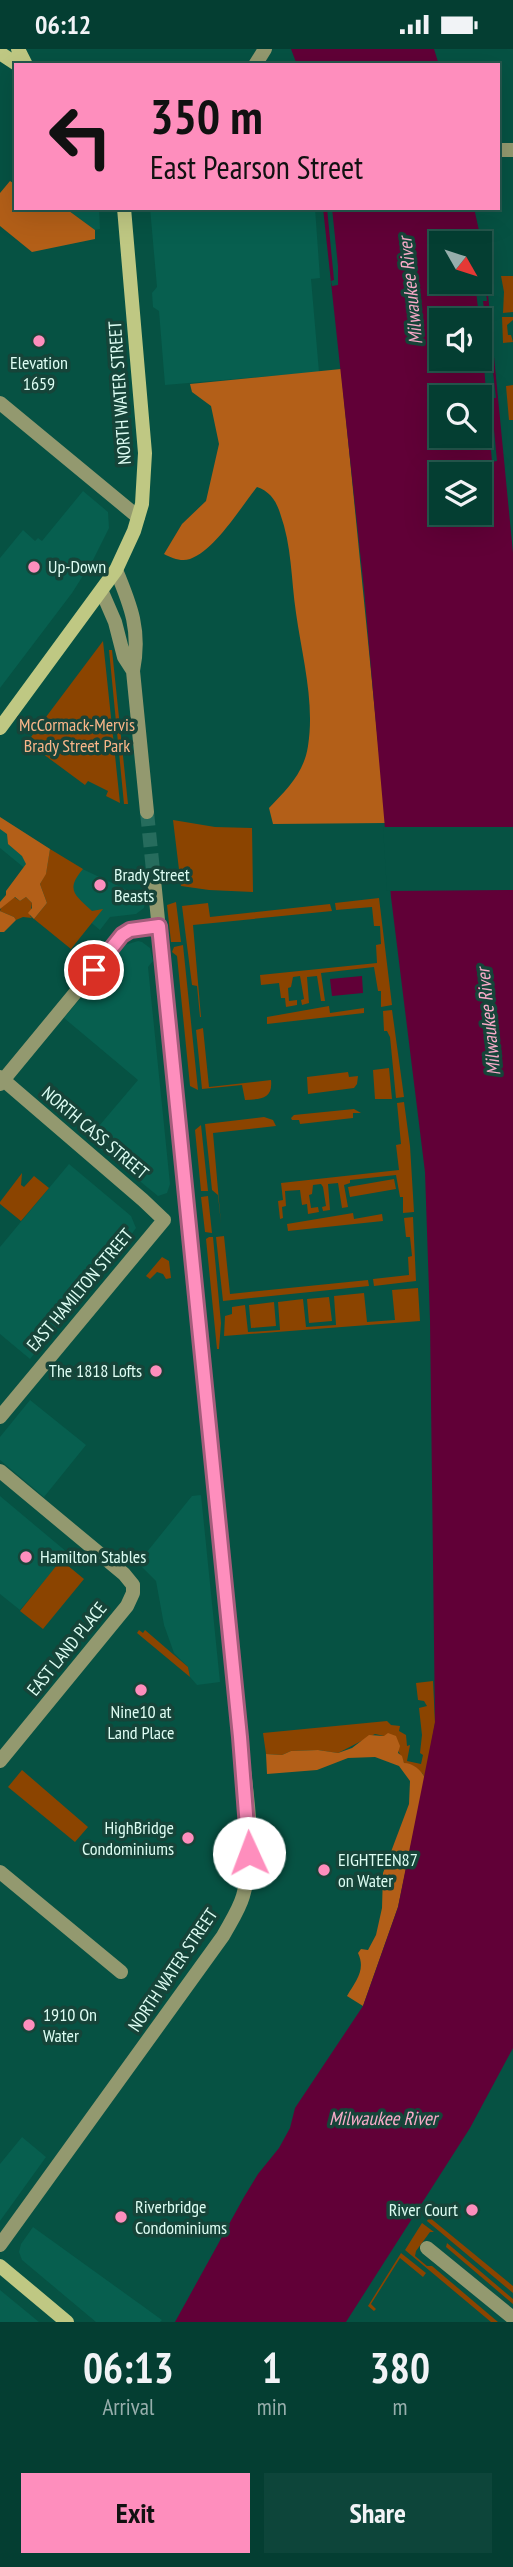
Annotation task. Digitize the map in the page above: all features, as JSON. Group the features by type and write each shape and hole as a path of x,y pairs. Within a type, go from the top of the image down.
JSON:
{"main road":[{"path":"0,53 15,63"},
{"name":"NORTH WATER STREET","path":"0,728 116,570 138,517 144,493 145,453 124,210"},
{"path":"0,2266 67,2322"}],"street":[{"path":"0,403 138,517"},
{"path":"116,570 131,605 135,623 137,650 133,671 147,812"},
{"path":"102,591 115,622 124,657 133,671"},
{"name":"NORTH WATER STREET","path":"0,2245 223,1936 243,1897 246,1879 248,1823 154,880"},
{"path":"1,1081 122,935 130,930 159,926"},
{"name":"NORTH CASS STREET","path":"1,1081 144,1200 164,1220"},
{"path":"164,1220 188,1220"},
{"name":"EAST HAMILTON STREET","path":"0,1417 164,1220"},
{"name":"EAST LAND PLACE","path":"0,1471 124,1574 133,1585 133,1593 127,1606 0,1761"},
{"path":"0,1872 121,1972"},
{"path":"427,2248 513,2318"}],"shaded area":[{"path":"10,181 13,183 14,210 68,210 95,230 95,239 32,252 0,226 0,193"},
{"path":"68,210 99,210 100,229 95,230"},
{"path":"150,210 315,210 320,278 311,279 319,372 165,385 159,311 153,307 152,293 157,287"},
{"path":"341,369 386,823 273,824 269,808 299,772 306,756 310,729 309,696 289,550 278,508 268,494 257,487 209,547 190,559 183,560 164,554 182,524 206,501 219,444 211,406 192,392 190,384"},
{"path":"83,491 108,512 109,528 72,593 0,688 0,558 23,530 35,541 38,538 42,541"},
{"path":"0,817 76,866 146,899 144,908 136,914 110,917 100,930 0,848"},
{"path":"0,817 50,849 46,874 40,884 47,903 34,919 28,913 32,903 26,897 20,901 15,897 0,909 0,902 6,891 26,864 22,856 8,844 7,834 0,829"},
{"path":"0,911 16,920 4,932 0,932"},
{"path":"138,941 150,948 153,961 148,967 170,1184 167,1193 158,1196 88,1139 138,1080 64,1018 125,945"},
{"path":"69,1164 131,1216 136,1228 30,1359 0,1334 0,1247"},
{"path":"30,1400 86,1445 44,1497 0,1460 0,1437"},
{"path":"201,1495 220,1682 197,1685 190,1677 188,1667 174,1653 164,1625 156,1581 138,1563 192,1496"},
{"name":"Hamilton Stables","path":"0,1496 68,1553 20,1610 0,1594"},
{"path":"388,1733 396,1736 400,1746 398,1753 404,1763 416,1767 425,1778 398,1907 363,2006 347,1996 360,1970 358,1953 361,1949 368,1950 376,1935 382,1908 383,1873 409,1804 410,1781 399,1766 375,1757 348,1758 317,1770 267,1774 266,1754 282,1755 291,1751 318,1750 338,1753 352,1748 369,1735 384,1736"},
{"path":"22,2137 46,2157 0,2221 0,2164"},
{"path":"33,2227 162,2320 96,2322 22,2260 19,2252 21,2244"},
{"path":"0,2290 39,2322 0,2322"}],"green space":[{"path":"501,276 513,276 513,312 503,313 504,292"},
{"path":"502,317 513,317 507,325 508,335 511,335 513,342 503,343"},
{"path":"513,385 513,420 509,420 506,386"},
{"name":"McCormack-Mervis Brady Street Park","path":"103,641 120,803 106,796 108,791 88,781 85,785 35,748 39,743 31,737"},
{"path":"109,650 112,650 128,804 124,804"},
{"path":"173,820 215,827 252,828 253,892 181,886"},
{"path":"50,849 83,869 74,882 74,892 92,911 103,909 71,949 34,919 47,903 40,884 46,873"},
{"path":"14,897 20,901 26,897 32,903 32,918 23,917 16,920 0,911 2,906"},
{"path":"379,898 392,1005 381,1007 381,991 378,991 374,967 321,973 325,1001 321,1001 317,976 307,977 309,1003 302,1005 301,1000 304,999 300,976 293,977 291,987 288,988 289,1001 297,1000 297,1005 286,1007 285,998 281,998 279,983 261,985 260,975 377,963 376,945 381,944 380,926 374,926 372,907 336,910 335,903"},
{"path":"176,902 181,942 171,942 167,905"},
{"path":"208,903 210,917 330,904 332,911 193,925 200,1017 197,986 192,985 182,906"},
{"path":"183,945 198,1090 190,1086 177,956 172,952 174,947"},
{"path":"329,1006 330,1013 364,1008 364,1013 267,1024 267,1017"},
{"path":"392,1010 404,1097 396,1098 390,1037 387,1031 384,1031 383,1011"},
{"path":"203,1028 209,1087 271,1080 270,1091 265,1097 245,1100 242,1085 202,1089 196,1030"},
{"path":"389,1068 392,1099 375,1099 373,1070"},
{"path":"348,1072 349,1077 358,1076 354,1088 308,1094 307,1077"},
{"path":"404,1102 414,1212 403,1213 403,1197 400,1197 396,1175 350,1180 350,1183 344,1185 348,1207 342,1208 338,1183 328,1184 330,1210 323,1211 322,1207 326,1206 323,1187 321,1184 313,1185 312,1194 309,1195 311,1208 318,1207 319,1212 308,1214 307,1204 302,1205 300,1190 285,1191 286,1206 282,1207 283,1218 280,1219 278,1201 283,1200 281,1183 399,1170 396,1145 401,1144 397,1103"},
{"path":"354,1109 361,1113 353,1113 353,1118 300,1124 299,1120 291,1118 294,1115"},
{"path":"264,1117 273,1120 276,1126 213,1133 221,1224 218,1195 212,1190 205,1124"},
{"path":"201,1125 208,1191 201,1191 195,1130"},
{"path":"22,1173 21,1185 24,1187 34,1176 49,1188 21,1221 0,1202"},
{"path":"394,1179 396,1189 350,1197 348,1187"},
{"path":"208,1196 212,1233 205,1232 201,1197"},
{"path":"353,1213 354,1219 382,1214 383,1221 288,1231 287,1224"},
{"path":"413,1217 416,1281 374,1286 373,1279 409,1275 408,1257 412,1256 404,1218"},
{"path":"224,1236 230,1294 368,1280 369,1286 223,1301 216,1237"},
{"path":"213,1237 221,1323 219,1349 206,1239"},
{"path":"162,1257 169,1261 171,1278 166,1279 163,1274 157,1272 150,1279 146,1276"},
{"path":"418,1288 420,1321 224,1336 225,1316 232,1314 232,1307 245,1305 248,1332 280,1330 278,1302 303,1299 306,1327 336,1325 334,1296 364,1293 367,1322 395,1320 392,1290"},
{"path":"329,1297 332,1321 309,1323 307,1299"},
{"path":"274,1302 276,1326 251,1328 249,1305"},
{"path":"61,1560 84,1579 43,1629 20,1611"},
{"path":"139,1630 143,1633 145,1630 188,1667 190,1677 137,1633"},
{"path":"433,1681 435,1723 425,1778 422,1773 404,1763 398,1750 384,1736 375,1734 338,1753 318,1750 291,1751 282,1755 266,1754 263,1733 387,1721 391,1725 400,1726 399,1731 406,1735 407,1746 410,1745 407,1761 421,1764 423,1755 420,1753 422,1735 419,1708 427,1706 424,1701 418,1700 416,1683"},
{"path":"22,1770 88,1827 75,1842 8,1787"},
{"path":"429,2217 513,2286 513,2293 427,2221"},
{"path":"422,2223 434,2232 430,2232 415,2256 427,2266 432,2266 498,2322 491,2322 405,2250"},
{"path":"447,2243 513,2299 513,2304 446,2247"},
{"path":"401,2253 426,2273 423,2277 400,2258 371,2304 376,2309 374,2311 368,2306"}],"water":[{"path":"291,49 434,49 438,63 296,63"},
{"name":"Milwaukee River","path":"323,210 474,210 479,231 429,231 429,294 488,294 489,308 429,308 429,371 492,371 492,336 513,553 513,2048 470,2128 346,2322 175,2322 244,2197 279,2148 290,2128 295,2108 363,2006 398,1907 435,1722 430,1320 425,1172 391,897 364,589"},
{"path":"362,976 363,993 332,996 330,979"}],"pier":[{"path":"327,210 332,210 338,285 332,286 331,281 334,280"},
{"path":"476,294 486,294 484,308 478,308"},
{"path":"492,363 496,398 492,398 492,385 486,385 484,371 492,371"},
{"path":"492,408 497,461 492,462 491,448"},
{"path":"383,827 513,827 513,890 387,891"}],"tunnel":[{"path":"147,812 154,880"}],"place":[{"name":"Elevation 1659","path":"39,341"},
{"name":"Up-Down","path":"34,567"},
{"name":"Brady Street Beasts","path":"100,885"},
{"name":"The 1818 Lofts","path":"156,1371"},
{"name":"Hamilton Stables","path":"26,1557"},
{"name":"Nine10 at Land Place","path":"141,1690"},
{"name":"HighBridge Condominiums","path":"188,1838"},
{"name":"EIGHTEEN87 on Water","path":"324,1870"},
{"name":"1910 On Water","path":"29,2025"},
{"name":"River Court","path":"472,2210"},
{"name":"Riverbridge Condominiums","path":"121,2217"}],"route":[{"path":"94,970 122,935 138,928 159,926 240,1737 249,1853"}]}
